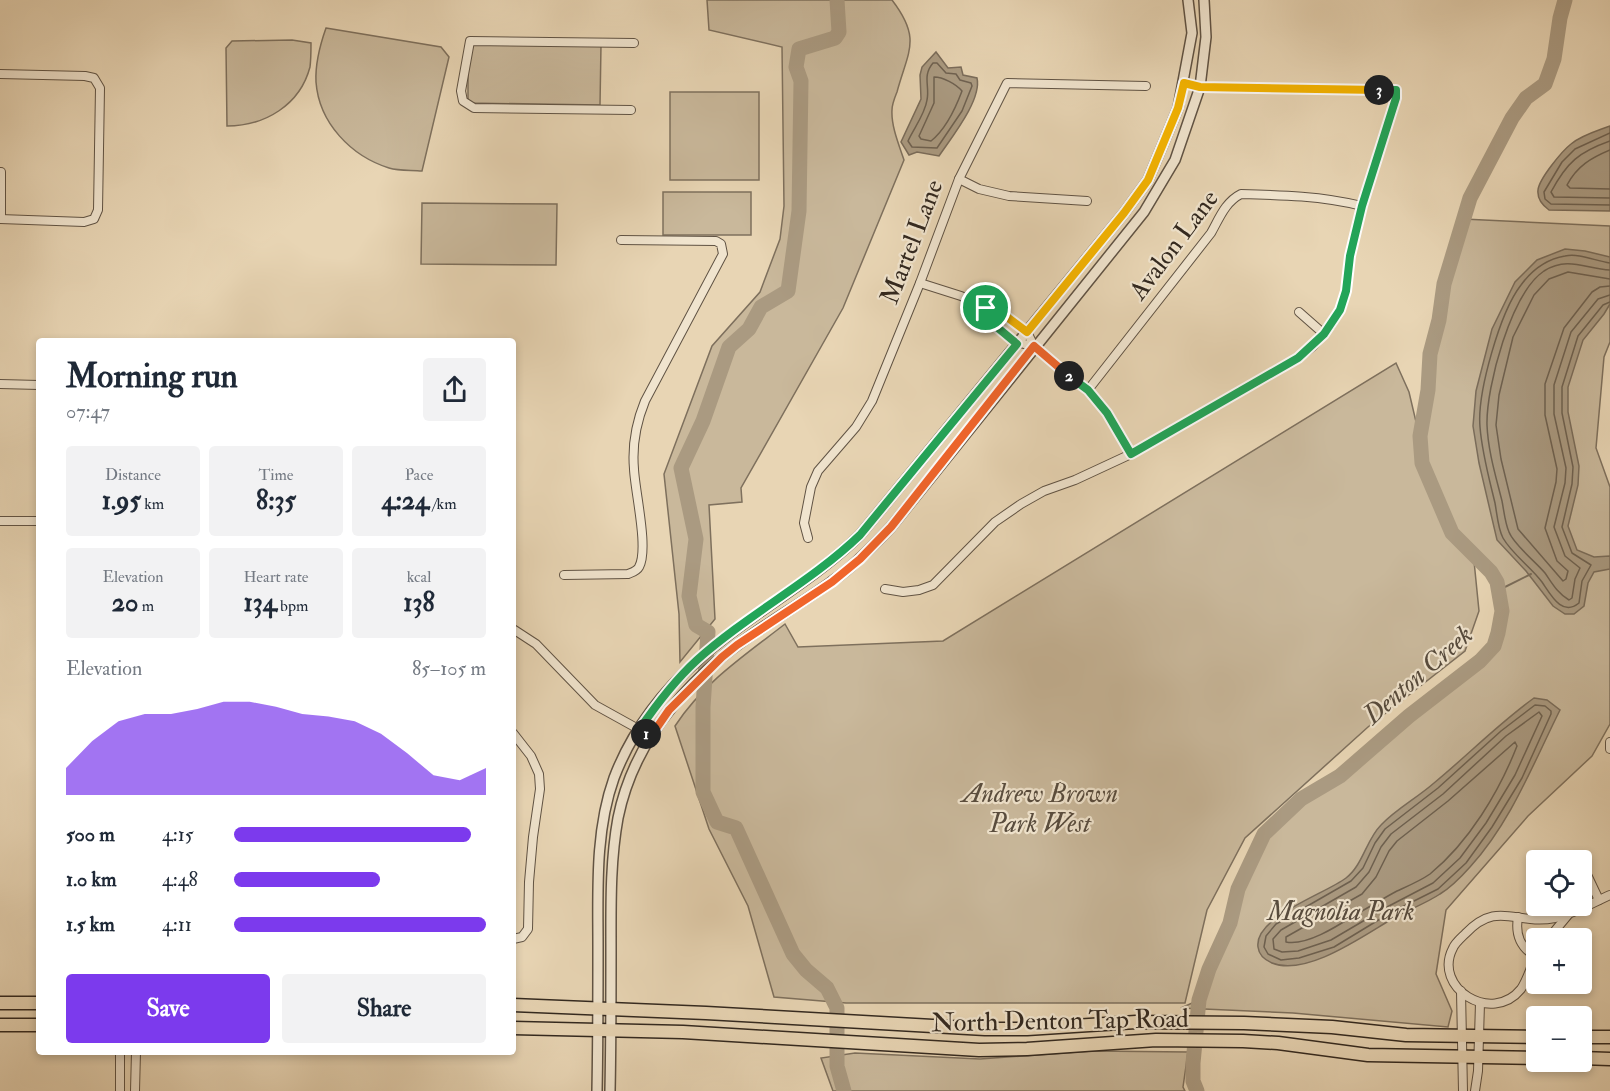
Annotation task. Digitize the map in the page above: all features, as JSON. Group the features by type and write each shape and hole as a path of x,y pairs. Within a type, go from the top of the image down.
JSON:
{"main road":[{"path":"0,1003 36,1003"},
{"name":"North Denton Tap Road","path":"516,1005 985,1029 1156,1022 1244,1023 1332,1027 1406,1035 1526,1037"},
{"path":"758,1036 762,1016"},
{"path":"0,1024 36,1025"},
{"name":"North Denton Tap Road","path":"516,1028 605,1029 758,1036 979,1050 1156,1040 1278,1042 1368,1055 1526,1058"},
{"path":"1027,1029 1028,1049"},
{"path":"1592,1037 1610,1037"},
{"path":"1592,1056 1610,1050"},
{"path":"1592,1058 1610,1059"}],"street":[{"path":"610,1091 605,1029 599,861 607,802 614,778 625,754 639,730 678,679 722,639 831,562 860,535 1124,213 1148,180 1178,108 1192,33 1188,0"},
{"path":"605,1008 614,843 625,794 651,736 669,710 722,657 832,582 860,559 891,527 1034,346 1144,212 1175,160 1200,87 1206,37 1204,0"},
{"path":"631,110 474,108 466,104 461,91 470,41 634,43"},
{"path":"0,74 94,78 100,88 98,210 94,219 84,222 1,219 1,172"},
{"name":"Martel Lane","path":"808,538 804,523 811,487 818,471 856,427 868,408 920,283 958,179 1007,83 1146,86"},
{"path":"885,589 903,592 933,585 995,522 1021,504 1044,491 1131,454 1298,358 1324,334 1340,310 1362,206 1396,98 1396,90 1200,87 1184,83"},
{"path":"958,179 979,189 1010,196 1087,201"},
{"name":"Avalon Lane","path":"1088,390 1211,233 1224,208 1233,198 1241,194 1316,197 1362,206"},
{"path":"564,575 628,574 635,572 641,564 643,546 633,469 634,442 638,422 645,401 723,254 721,244 716,241 621,240"},
{"path":"920,283 999,311 1027,332 1034,346 1088,390 1107,413 1131,454"},
{"path":"986,308 992,323 1017,344 1034,346"},
{"path":"1299,312 1324,334"},
{"path":"0,384 36,384"},
{"path":"0,521 36,521"},
{"path":"516,631 536,644 595,705 651,736"},
{"path":"516,737 531,756 539,774 540,789 531,860 528,929 522,937 516,938"},
{"path":"1610,742 1610,749"},
{"path":"1592,884 1599,900"},
{"path":"1592,903 1610,895"},
{"path":"1526,979 1522,988 1513,997 1501,1003 1475,1002 1461,991 1450,973 1453,947 1469,929 1488,916 1509,915 1536,920 1558,916"},
{"path":"1557,928 1567,916"},
{"path":"1518,917 1518,936 1521,944 1526,948"},
{"path":"1461,991 1463,1091"},
{"path":"1475,1091 1480,1003"},
{"path":"597,1091 605,1029"},
{"path":"120,1055 120,1091"},
{"path":"135,1091 136,1055"}],"green space":[{"path":"707,0 892,0 907,25 910,45 892,110 894,129 904,160 843,308 741,488 742,502 709,505 715,619 680,662 679,614 664,474 712,346 760,292 780,239 784,206 782,47 709,30"},
{"path":"326,28 441,47 449,57 422,171 393,169 375,163 350,146 330,124 318,97 316,82 318,54"},
{"path":"292,40 311,43 310,67 298,92 279,111 267,117 255,122 227,126 226,48 232,41"},
{"path":"468,44 601,45 600,105 468,103"},
{"path":"670,92 759,92 759,180 670,180"},
{"path":"663,192 751,192 751,235 663,235"},
{"path":"422,203 557,204 556,265 421,264"},
{"name":"Andrew Brown Park West","path":"1463,219 1610,226 1610,342 1604,357 1596,448 1610,487 1610,724 1592,756 1528,816 1446,910 1436,974 1452,1011 1448,1027 1293,1013 1181,1008 1199,1000 1209,969 1230,923 1238,889 1264,834 1301,799 1340,776 1409,716 1480,661 1494,646 1502,611 1497,582 1491,572 1466,547 1474,561 1479,611 1465,651 1368,727 1245,838 1207,910 1185,1003 846,1003 774,997 748,906 709,829 675,726 698,696 726,670 785,624 798,647 943,641 1396,363 1409,392 1421,443 1430,354 1439,320 1444,284"},
{"path":"1092,1051 1188,1052 1183,1087 1185,1091 833,1091 821,1058 855,1053 980,1059"}],"water":[{"path":"936,52 948,68 961,67 963,75 977,78 975,97 939,156 917,152 909,155 901,142 921,99 922,67"},
{"path":"1610,126 1610,211 1549,210 1540,202 1538,196 1542,179 1575,141"},
{"path":"1565,249 1610,257 1610,304 1583,340 1568,387 1568,412 1579,466 1578,485 1568,526 1577,550 1594,557 1610,556 1610,569 1594,572 1588,583 1584,606 1574,614 1565,614 1553,606 1526,571 1497,540 1473,426 1476,391 1492,329 1515,282 1537,260"},
{"path":"1534,698 1547,700 1560,710 1498,831 1485,850 1456,882 1434,898 1317,960 1286,966 1272,963 1263,957 1258,947 1260,936 1267,926 1293,907 1352,873 1376,831 1387,819"}],"waterway":[{"path":"837,0 839,32 835,38 799,49 796,67 801,81 799,211 788,291 761,307 749,329 729,347 703,421 681,468 696,539 689,596 696,625 708,632 703,707 703,792 717,822 736,828 793,954 806,970 827,988 837,1008 837,1066 844,1091"},
{"name":"Denton Creek","path":"1197,1091 1193,1081 1193,1063 1199,1000 1209,969 1230,923 1238,889 1264,834 1301,799 1340,776 1409,716 1480,661 1494,646 1502,611 1497,582 1491,572 1452,533 1422,463 1420,436 1428,390 1430,354 1439,320 1444,284 1470,198 1512,118 1526,98 1545,84 1554,59 1565,0"},
{"path":"1499,590 1531,574"}],"route":[{"path":"1184,83 1200,87 1396,90 1396,98 1382,148 1362,206 1350,256 1346,291 1340,310 1313,346 1298,358 1131,454 1107,413 1088,390 1034,346 891,527 860,559 832,582 722,657 669,710 651,736 639,730 666,692 697,661 722,639 831,562 877,517 1017,344 992,323 986,308 999,311 1027,332 1148,180 1178,108 1184,83"}],"park label":[{"name":"Magnolia Park","path":"1341,912"}]}
